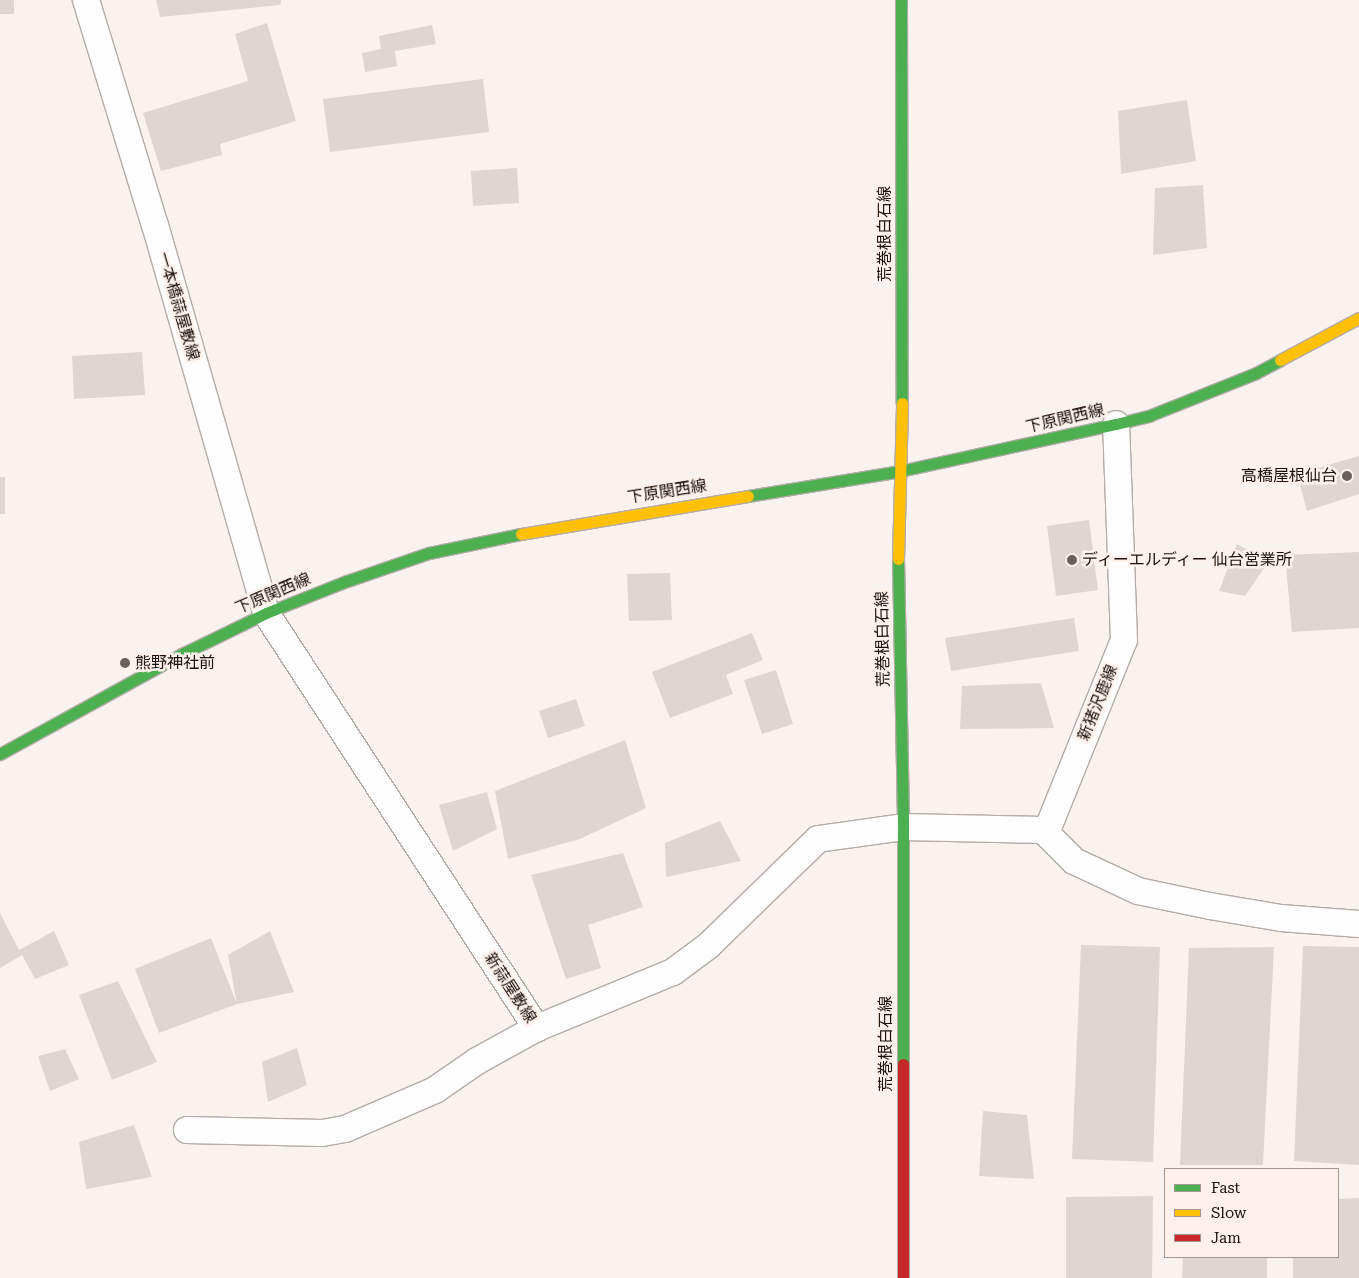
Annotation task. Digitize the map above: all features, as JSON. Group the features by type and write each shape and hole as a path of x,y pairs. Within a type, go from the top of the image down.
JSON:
{"street":[{"name":"一本橋蒜屋敷線","path":"86,0 155,225 266,613"},
{"name":"荒巻根白石線","path":"901,0 900,471 898,543 903,827 903,1278"},
{"name":"下原関西線","path":"0,754 184,653 266,613 347,581 429,553 525,533 900,471 986,454 1116,424 1151,415 1256,373 1359,318"},
{"name":"新猪沢鹿線","path":"1046,833 1124,640 1116,424"},
{"name":"新蒜屋敷線","path":"266,613 537,1028 673,972 708,946 818,839 903,827"},
{"path":"903,827 1043,830 1074,861 1138,891 1281,918 1359,924"},
{"path":"187,1130 322,1133 345,1129 435,1090 477,1061 537,1028"}],"building":[{"path":"0,0 14,0 14,14 0,14"},
{"path":"156,0 281,0 280,5 160,17"},
{"path":"267,23 296,121 220,144 222,155 161,171 143,113 248,81 235,34"},
{"path":"432,25 436,44 395,51 397,66 365,72 362,53 381,49 379,36"},
{"path":"483,79 489,132 330,152 323,99"},
{"path":"1187,100 1196,161 1121,174 1118,111"},
{"path":"517,168 519,203 473,206 471,171"},
{"path":"1203,185 1207,248 1153,255 1155,188"},
{"path":"142,352 145,395 74,399 72,356"},
{"path":"1359,456 1359,494 1307,511 1297,474"},
{"path":"0,477 5,477 5,514 0,514"},
{"path":"1089,520 1098,590 1056,596 1047,526"},
{"path":"1237,544 1269,561 1245,596 1219,591"},
{"path":"1359,552 1359,628 1292,632 1285,555"},
{"path":"670,573 672,620 629,621 627,574"},
{"path":"1074,618 1079,651 951,671 945,638"},
{"path":"752,633 763,660 726,675 733,694 670,718 652,672"},
{"path":"776,670 793,724 762,734 744,680"},
{"path":"1041,683 1054,728 960,729 962,686"},
{"path":"576,699 585,726 548,738 539,711"},
{"path":"625,740 646,808 580,839 508,859 495,791"},
{"path":"487,792 497,829 453,851 439,805"},
{"path":"720,821 741,861 666,877 665,843"},
{"path":"623,853 643,907 588,925 601,968 566,979 531,875"},
{"path":"0,913 19,950 54,931 69,965 35,979 22,955 0,968"},
{"path":"270,931 294,992 237,1004 228,955"},
{"path":"211,938 237,1004 159,1033 135,969"},
{"path":"1081,945 1160,947 1153,1162 1072,1159"},
{"path":"1303,946 1359,947 1359,1165 1294,1161"},
{"path":"1274,947 1263,1165 1180,1165 1189,948"},
{"path":"118,981 157,1062 112,1080 79,995"},
{"path":"297,1048 307,1085 268,1102 262,1062"},
{"path":"65,1049 79,1079 50,1091 38,1056"},
{"path":"983,1111 1027,1115 1034,1179 979,1176"},
{"path":"134,1125 152,1177 86,1189 79,1142"},
{"path":"1153,1196 1152,1278 1066,1278 1066,1197"},
{"path":"1359,1198 1359,1278 1293,1278 1293,1258 1339,1258 1339,1199"},
{"path":"1183,1258 1267,1258 1267,1278 1182,1278"}],"traffic: fast":[{"path":"901,0 902,403"},
{"path":"748,496 900,471 1116,424 1151,415 1256,373 1280,360"},
{"path":"0,754 184,653 266,613 347,581 429,553 521,534"},
{"path":"898,559 903,827 903,1064"}],"traffic: slow":[{"path":"1280,360 1359,318"},
{"path":"898,559 902,403"},
{"path":"521,534 748,496"}],"traffic: jam":[{"path":"903,1064 903,1278"}],"place":[{"name":"高橋屋根仙台","path":"1347,476"},
{"name":"ディーエルディー 仙台営業所","path":"1072,560"},
{"name":"熊野神社前","path":"125,663"}]}
